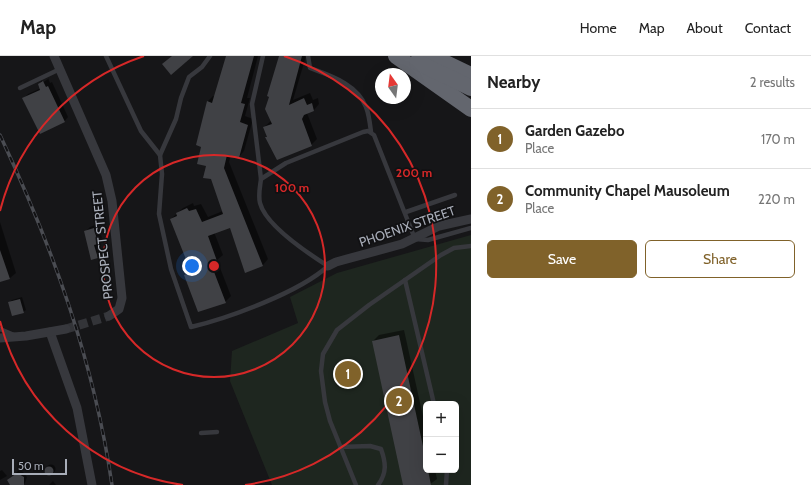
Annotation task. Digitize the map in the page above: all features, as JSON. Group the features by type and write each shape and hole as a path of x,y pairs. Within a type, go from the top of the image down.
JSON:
{"highway":[{"path":"396,56 471,110"},
{"path":"405,56 471,88"},
{"path":"431,56 471,75"}],"street":[{"name":"PROSPECT STREET","path":"54,56 106,175 112,201 122,298 119,309 109,316"},
{"name":"PHOENIX STREET","path":"328,266 415,239 439,226 471,219"},
{"path":"0,338 17,337 66,329"},
{"path":"50,332 77,408 92,485"}],"lane":[{"path":"106,56 141,131 160,155"},
{"path":"210,56 202,67 189,77 181,98 176,119 160,155 162,174 159,214 171,269 191,327 246,309 290,290 317,276 328,266 293,242 265,214 260,205 258,195 261,179 252,104 263,56"},
{"path":"308,56 310,68 341,80 356,90 366,106 371,132 376,140 406,212 415,239 428,240 471,228"},
{"path":"20,88 60,69"},
{"path":"261,179 286,163 363,132 371,132"},
{"path":"406,212 455,195"},
{"path":"356,485 330,421 325,402 321,371 323,354 338,330 351,318 441,255 454,248 471,246"},
{"path":"405,280 433,401"},
{"path":"0,329 17,337"},
{"path":"201,433 217,432"},
{"path":"340,447 370,446 380,449 385,460 385,476 378,485"},
{"path":"446,473 446,485"}],"shaded area":[{"path":"471,235 471,485 272,485 230,381 232,351 298,323 290,297 337,273"}],"building":[{"path":"172,56 193,56 171,75 162,64"},
{"path":"226,56 254,56 241,103 245,104 240,122 248,125 239,158 227,155 224,168 263,266 245,273 230,228 208,236 217,261 211,264 226,303 198,312 184,275 191,272 170,219 177,216 176,213 187,208 189,211 196,209 202,222 223,214 211,179 203,178 206,166 197,164 201,147 196,145 207,101 212,103"},
{"path":"279,56 302,56 289,105 304,98 307,105 312,103 314,111 304,115 302,119 312,146 277,160 265,137 267,137 263,127 272,124 265,109 269,97 267,96"},
{"path":"43,81 46,87 48,86 65,122 40,134 22,98 40,90 38,84"},
{"path":"94,228 98,244 94,245 98,258 91,260 84,231"},
{"path":"0,250 10,279 0,282"},
{"path":"20,299 24,313 12,316 8,302"},
{"path":"399,335 423,446 423,473 429,473 431,485 403,485 372,341"},
{"path":"348,369 353,374 348,379 343,374"},
{"path":"49,466 54,471 49,476 44,471"},
{"path":"17,473 24,477 24,485 10,485 7,480"}],"tunnel":[{"path":"66,329 109,316"}],"railway":[{"path":"0,135 37,220 69,306 83,350 94,394 112,485"}],"place":[{"name":"Garden Gazebo","path":"348,374"},
{"name":"Community Chapel Mausoleum","path":"399,401"}]}
